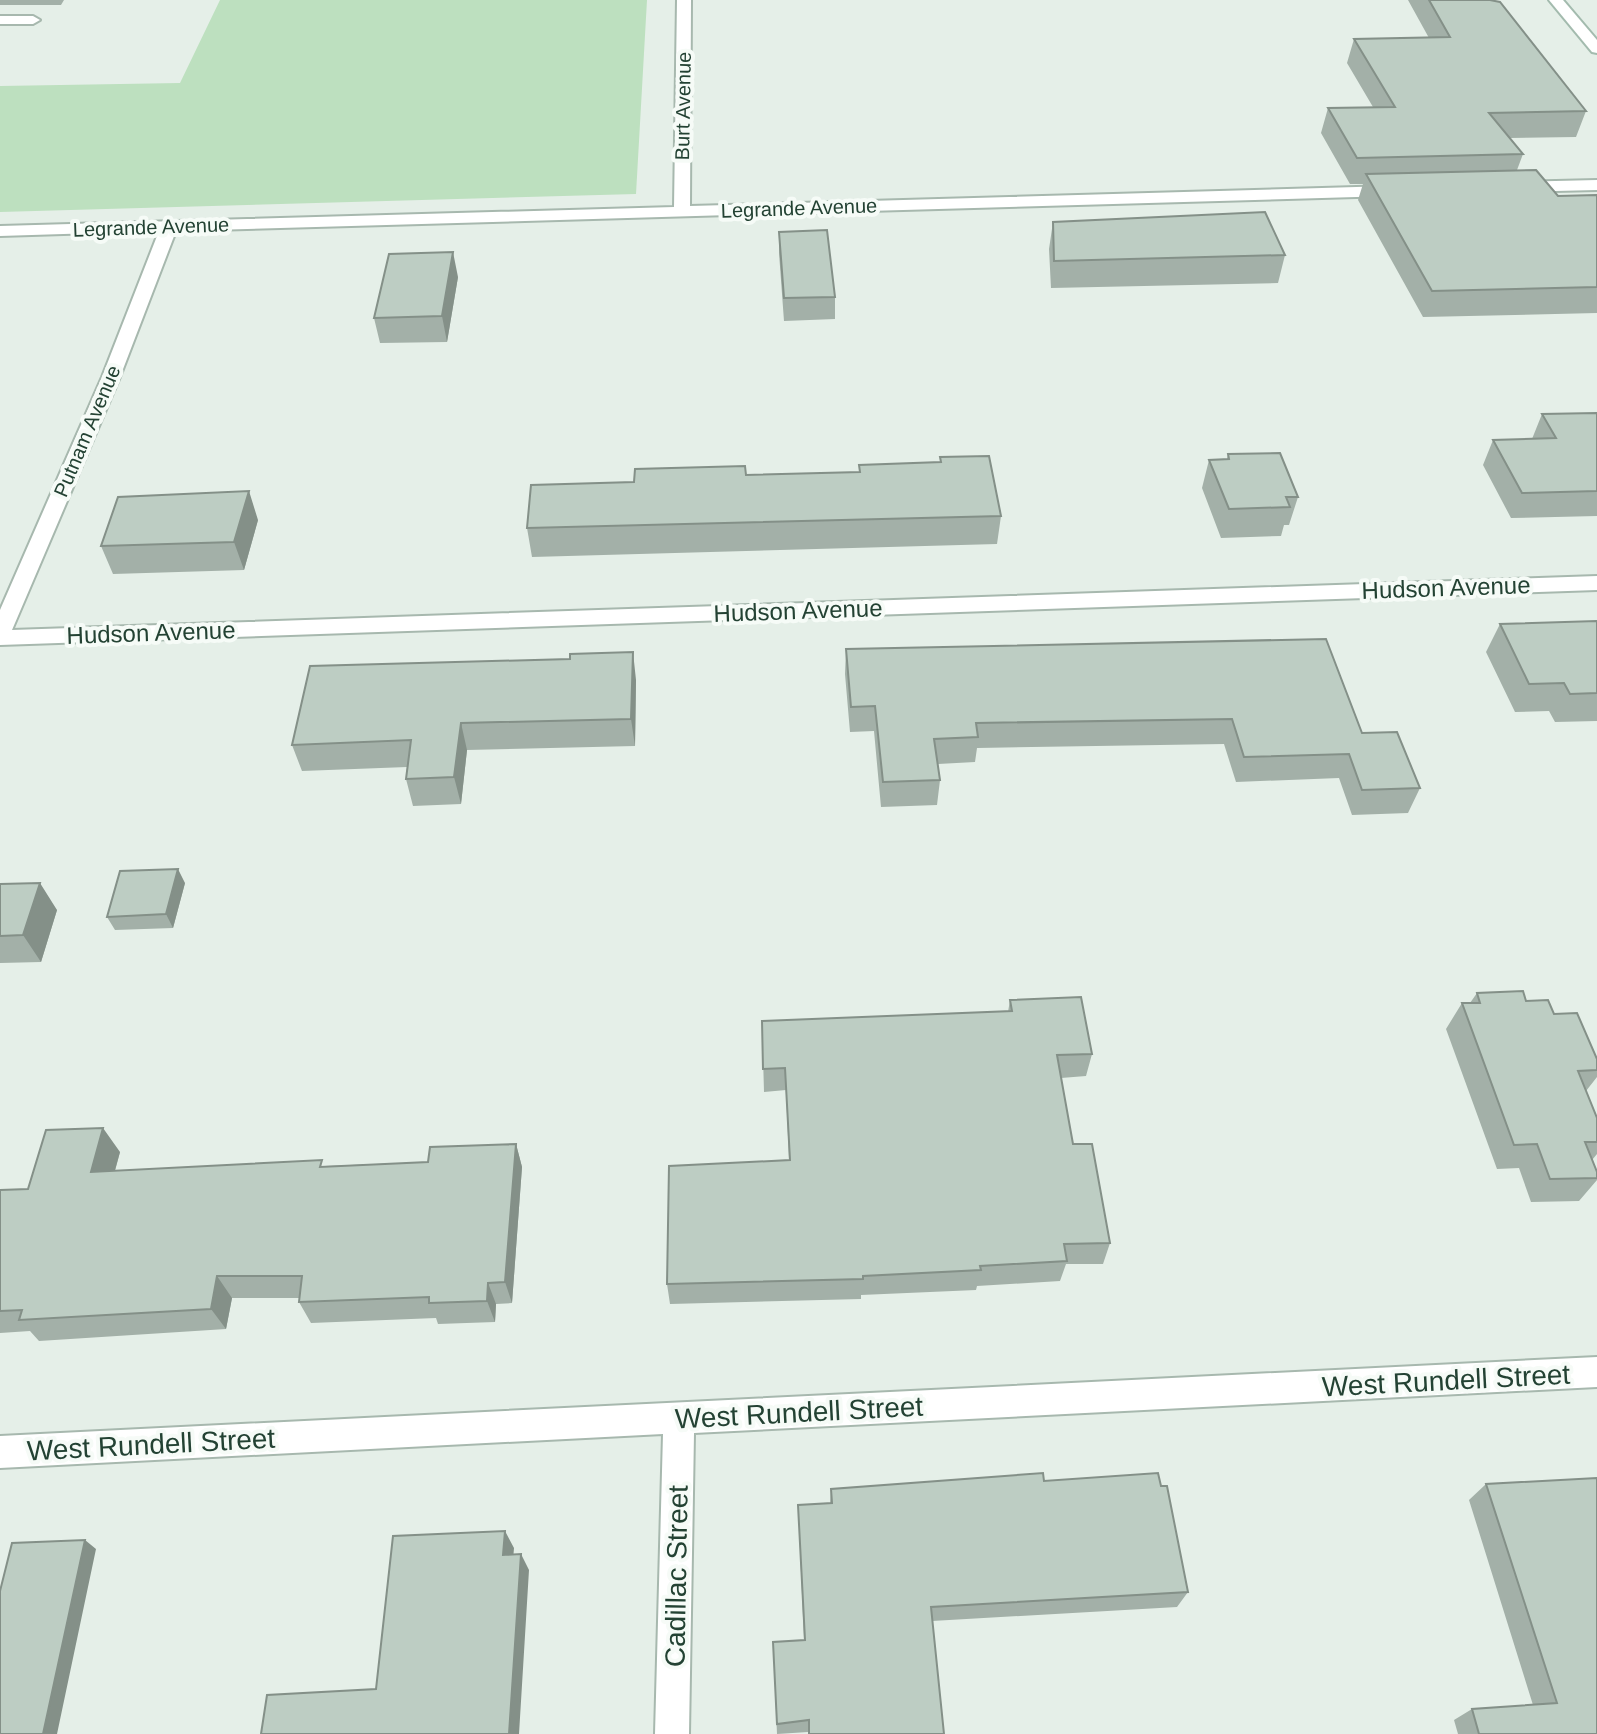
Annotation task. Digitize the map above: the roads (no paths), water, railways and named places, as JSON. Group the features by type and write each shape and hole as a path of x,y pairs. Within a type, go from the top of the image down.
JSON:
{"street":[{"name":"Burt Avenue","path":"682,212 684,0"},
{"path":"1556,0 1597,49"},
{"path":"0,20 33,20"},
{"path":"1502,188 1597,185"},
{"name":"Legrande Avenue","path":"0,231 1408,191"},
{"name":"Putnam Avenue","path":"0,636 111,377 169,227"},
{"name":"Hudson Avenue","path":"0,636 1597,583"},
{"name":"West Rundell Street","path":"0,1452 1597,1372"},
{"name":"Cadillac Street","path":"672,1734 679,1418"}]}
